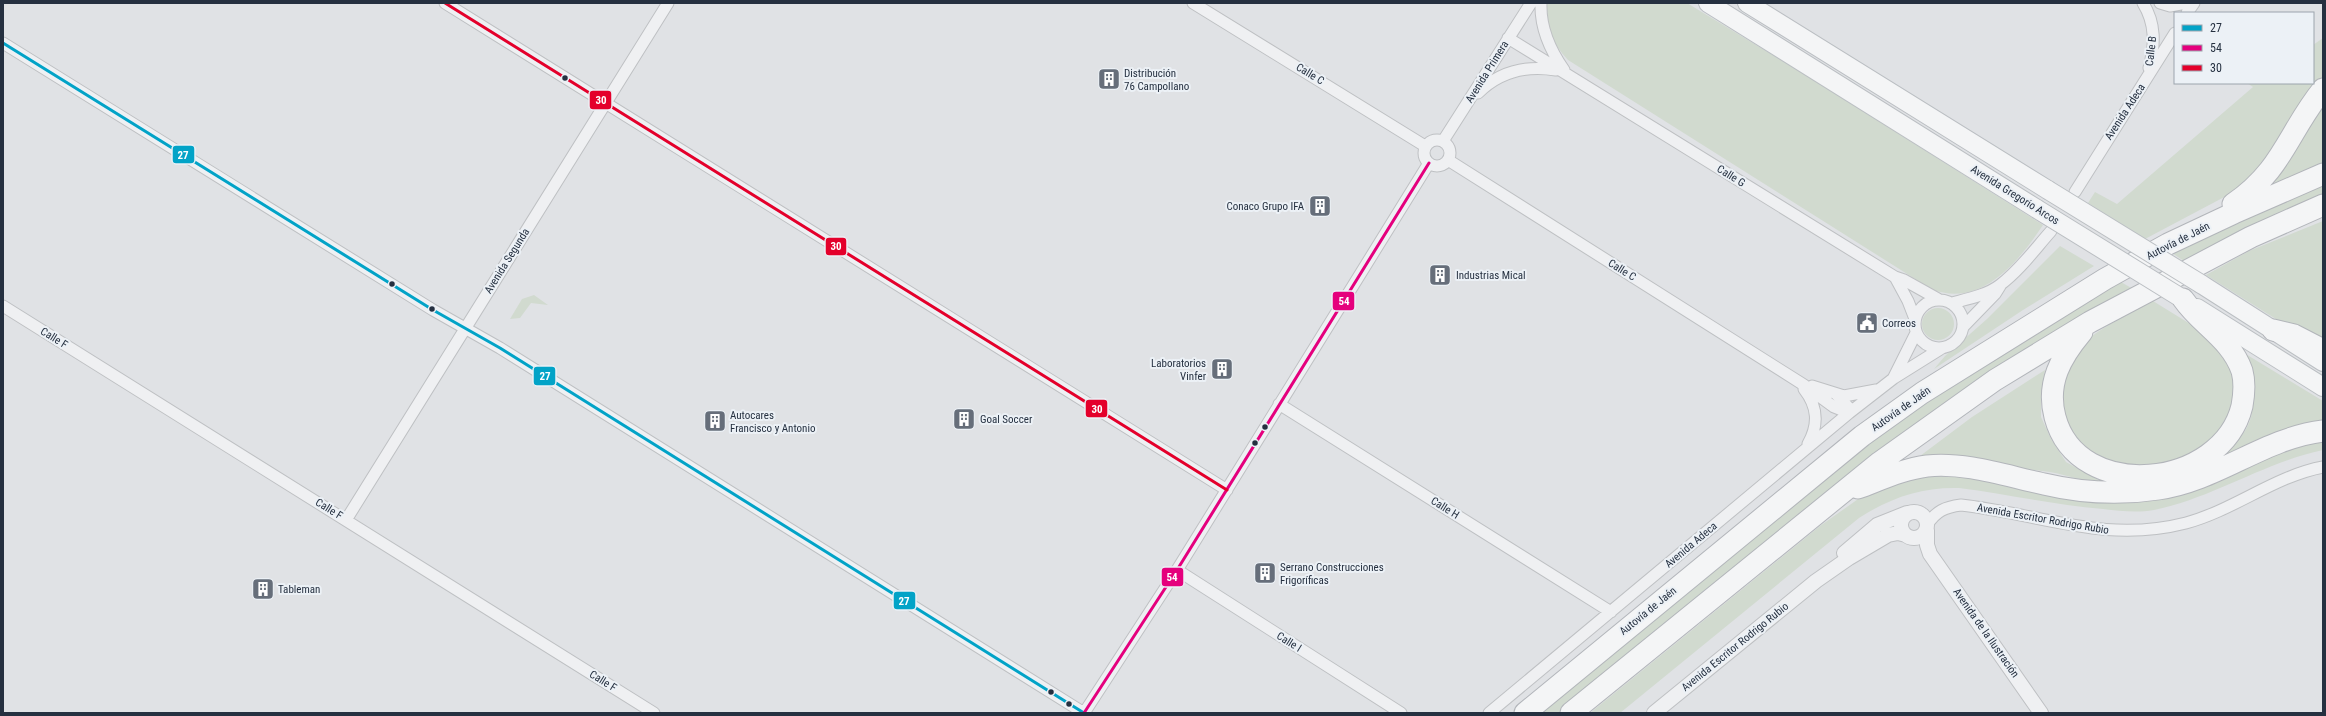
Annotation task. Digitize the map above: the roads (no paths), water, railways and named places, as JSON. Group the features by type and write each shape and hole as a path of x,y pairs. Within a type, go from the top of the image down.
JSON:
{"highway":[{"path":"1862,436 1925,386 2097,274 2146,246 2233,204 2252,191 2280,159 2310,106 2323,89"},
{"name":"Autovía de Jaén","path":"1525,713 1862,436 1928,389 2105,279 2221,219 2323,174"},
{"path":"1571,713 1880,462 1995,380 2090,322 2251,237 2323,205"},
{"path":"2299,215 2323,212"},
{"path":"2090,322 2066,351 2053,380 2053,410 2057,425 2076,455 2110,471 2130,475 2172,472 2192,465 2224,444 2238,421 2244,388 2242,372 2236,357 2213,329 2195,316 2180,297"},
{"path":"2273,330 2294,335 2323,350"},
{"path":"1839,496 1897,473 1927,466 1963,467 2071,490 2102,494 2159,489 2186,483 2217,472 2290,438 2323,431"}],"main road":[{"name":"Avenida Gregorio Arcos","path":"1708,3 2323,387"},
{"name":"Avenida Gregorio Arcos","path":"1747,3 2201,284 2323,362"}],"street":[{"path":"445,3 1227,490"},
{"name":"Avenida Segunda","path":"346,520 607,104 668,3"},
{"name":"Calle C","path":"1193,3 1425,146"},
{"name":"Avenida Primera","path":"1443,141 1530,3"},
{"name":"Calle G","path":"1541,3 1543,30 1554,55 1564,72"},
{"name":"Calle B","path":"2143,3 2152,21 2154,31 2153,53 2147,77"},
{"path":"2160,3 2170,6 2186,3"},
{"path":"2188,12 2194,3"},
{"name":"Avenida Adeca","path":"2075,192 2174,35"},
{"name":"Calle G","path":"1508,38 1895,277 1904,280 1938,299"},
{"path":"3,43 1084,713 1227,490 1429,163"},
{"name":"Calle G","path":"1464,107 1487,84 1510,72 1530,68 1564,72"},
{"path":"1433,140 1443,141 1450,151 1448,160 1437,166 1429,163 1424,155 1425,146 1433,140"},
{"name":"Calle C","path":"1448,160 1796,381 1834,407 1849,413"},
{"path":"2000,286 1952,303 1938,299 1926,303 1919,309 1915,319 1916,333 1927,345 1942,348 1950,345 1958,339 1963,327 1995,294 2000,286 2026,261 2051,231"},
{"name":"Calle G","path":"1895,277 1908,301 1915,319"},
{"path":"1952,303 1962,317 1963,327"},
{"name":"Calle F","path":"3,306 654,713"},
{"name":"Avenida Adeca","path":"1894,378 1916,333"},
{"name":"Avenida Adeca","path":"1490,713 1849,413 1894,378 1942,348"},
{"name":"Calle C","path":"1796,381 1837,395 1853,396 1882,388"},
{"name":"Calle C","path":"1796,381 1811,399 1816,416 1816,428 1805,450"},
{"path":"1837,395 1849,408 1849,413"},
{"name":"Calle H","path":"1279,404 1611,612"},
{"name":"Avenida Escritor Rodrigo Rubio","path":"1927,527 1938,512 1950,506 1961,505 2094,530 2137,531 2165,527 2187,522 2217,511 2303,470 2323,467"},
{"path":"1915,512 1925,517 1927,527 1918,538 1908,536 1901,523 1907,514 1915,512"},
{"name":"Avenida Escritor Rodrigo Rubio","path":"1816,581 1847,550 1877,525 1907,514"},
{"name":"Avenida de la Ilustración","path":"1927,527 1927,545 1930,554"},
{"name":"Avenida Escritor Rodrigo Rubio","path":"1654,713 1816,581 1876,541 1898,533 1908,536"},
{"name":"Avenida de la Ilustración","path":"1908,536 1930,554 2041,713"},
{"name":"Calle I","path":"1176,570 1401,713"}],"place":[{"name":"Distribución 76 Campollano","path":"1109,79"},
{"name":"Conaco Grupo IFA","path":"1320,206"},
{"name":"Industrias Mical","path":"1440,275"},
{"name":"Correos","path":"1867,323"},
{"name":"Laboratorios Vinfer","path":"1222,369"},
{"name":"Goal Soccer","path":"964,419"},
{"name":"Autocares Francisco y Antonio","path":"715,421"},
{"name":"Serrano Construcciones Frigoríficas","path":"1265,573"},
{"name":"Tableman","path":"263,589"}]}
